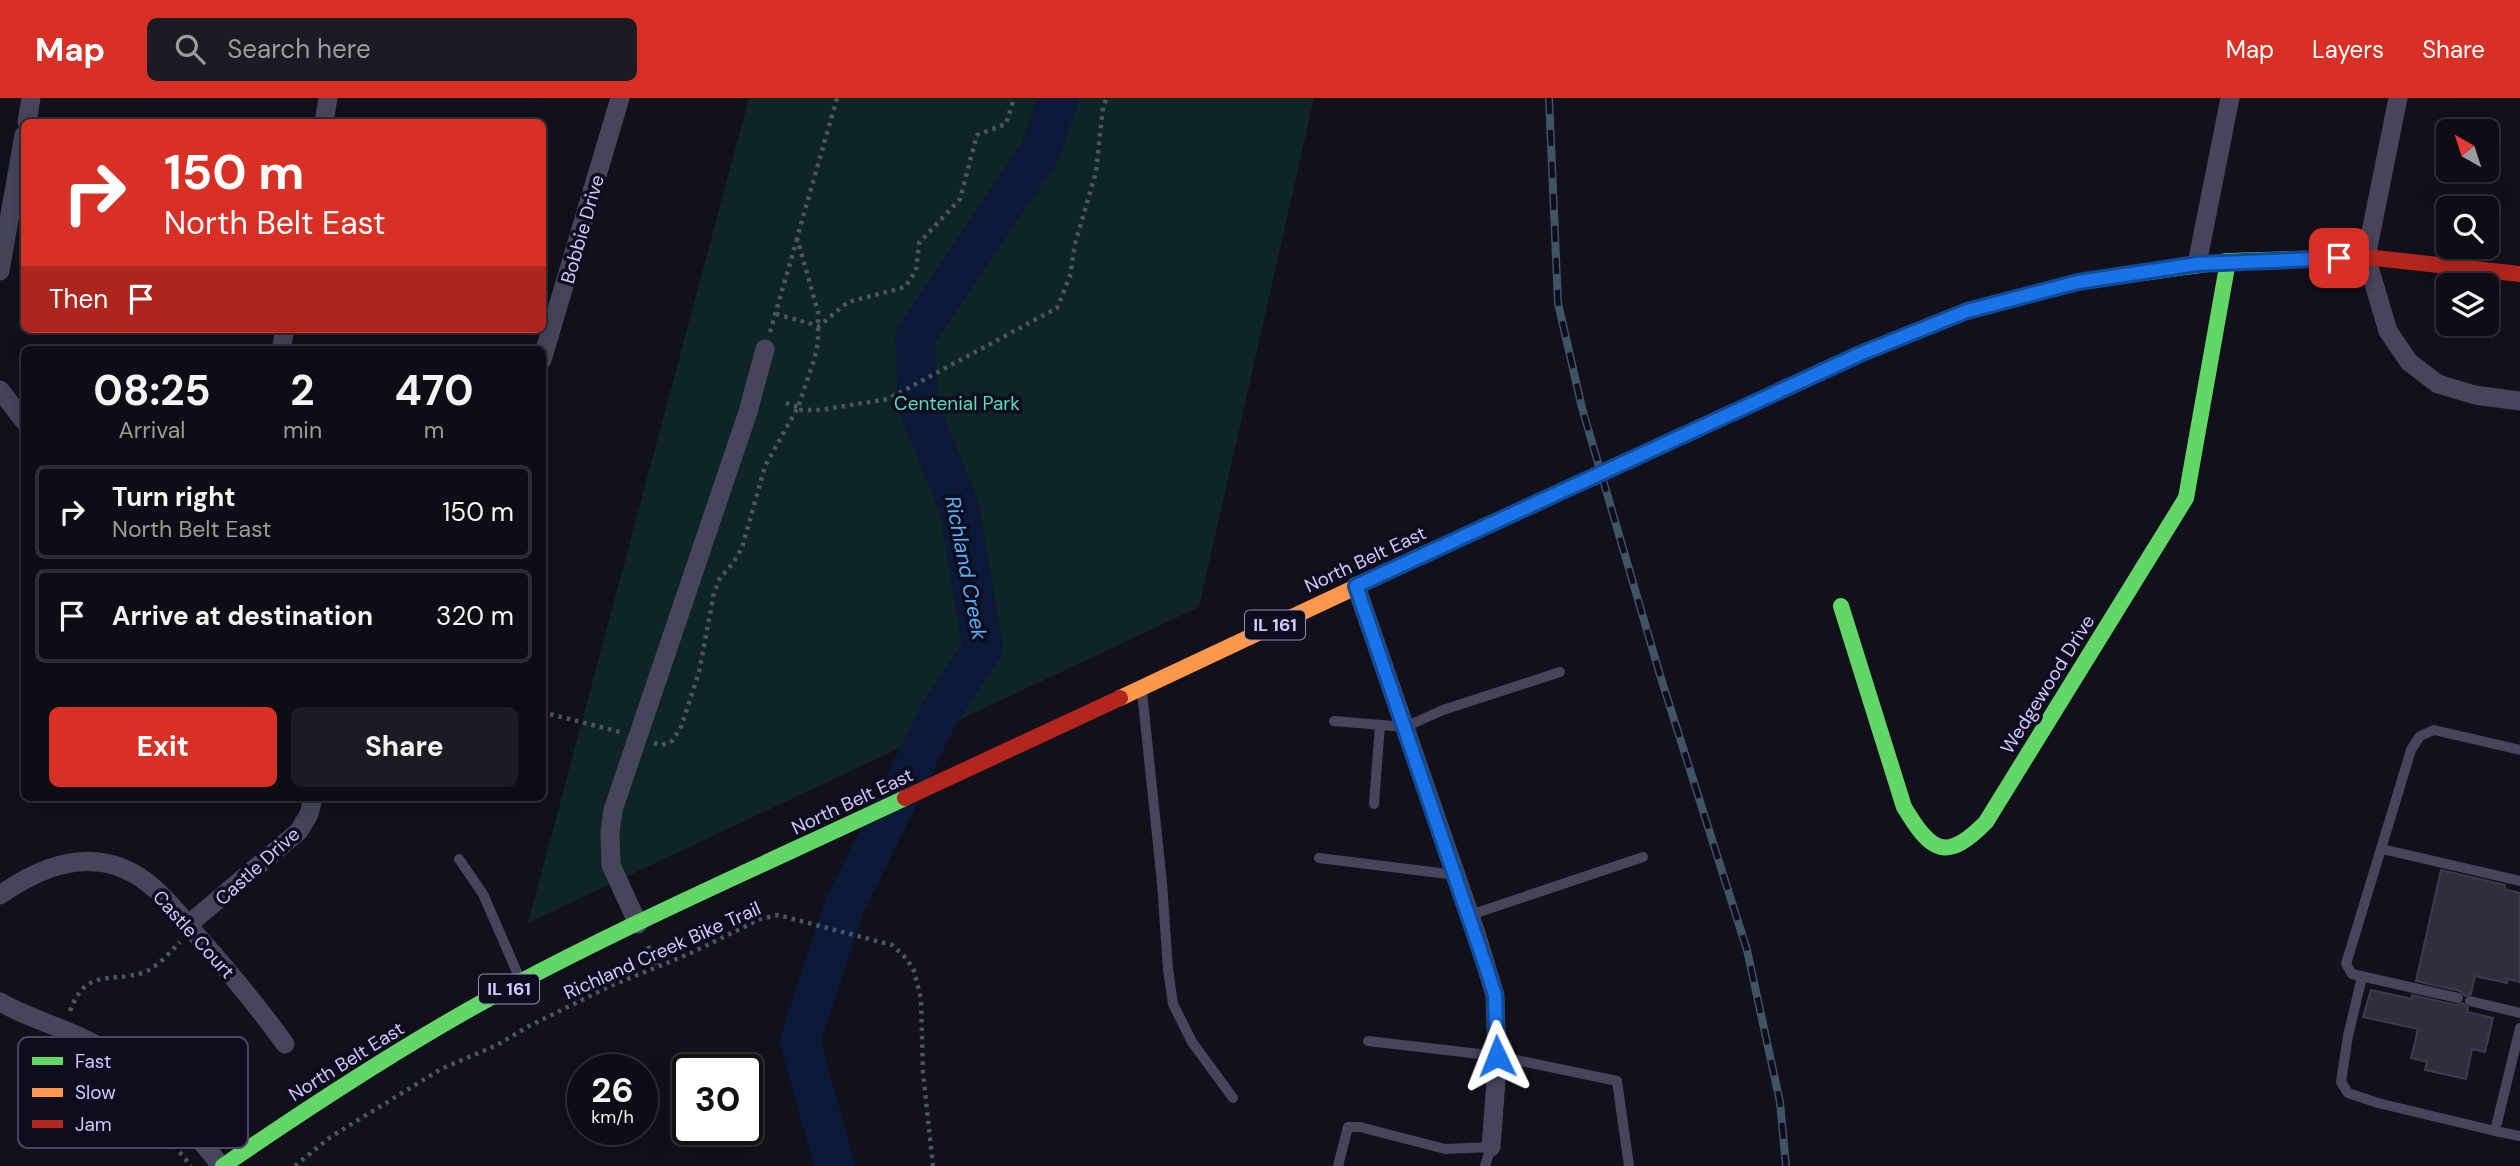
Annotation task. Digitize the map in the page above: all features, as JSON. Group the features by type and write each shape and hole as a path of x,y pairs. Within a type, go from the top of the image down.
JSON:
{"main road":[{"name":"North Belt East","path":"222,1166 304,1111 478,1005 638,924 1568,487 1860,354 1967,311 2078,282 2228,261 2366,257 2520,274"},
{"name":"Wedgewood Drive","path":"1841,606 1904,807 1918,834 1935,846 1954,849 1970,841 1986,822 2186,498 2228,261"}],"street":[{"path":"28,119 31,98"},
{"path":"324,119 328,98"},
{"name":"Bobbie Drive","path":"546,347 621,98"},
{"path":"2197,264 2230,98"},
{"path":"2398,98 2366,257 2388,331 2409,362 2438,384 2474,395 2520,401"},
{"path":"0,271 21,152"},
{"path":"638,924 611,864 610,832 614,810 748,412 765,349"},
{"path":"0,390 21,417"},
{"path":"1356,586 1495,995 1497,1056 1491,1147"},
{"name":"Castle Drive","path":"188,925 299,831 309,814 312,801"},
{"name":"Castle Court","path":"1,894 33,874 58,864 89,860 114,864 136,874 156,889 233,976 285,1044"},
{"path":"0,1002 79,1037"},
{"path":"207,1148 222,1166"}],"lane":[{"path":"1334,721 1405,727 1443,710 1560,672"},
{"path":"1142,688 1173,1004 1192,1042 1233,1098"},
{"path":"1374,804 1380,725"},
{"path":"2458,998 2352,974 2346,964 2411,750 2420,736 2434,730 2520,750"},
{"path":"2382,849 2520,881"},
{"path":"1470,915 1643,857"},
{"path":"1319,858 1456,875"},
{"path":"459,859 483,894 521,982"},
{"path":"2362,977 2348,1035 2341,1082 2348,1093 2378,1103 2520,1136"},
{"path":"2470,1001 2520,1013"},
{"path":"2495,1131 2520,1028"},
{"path":"1368,1041 1497,1056 1617,1081 1629,1166"},
{"path":"1338,1166 1348,1126 1445,1149 1491,1147 1485,1166"}],"path":[{"path":"776,314 819,326 848,302 905,287 916,271 919,243 960,199 977,135 1006,124 1014,98"},
{"path":"786,403 798,407 798,411 888,399 1057,308 1070,276 1075,244 1096,172 1103,107 1107,98"},
{"path":"765,349 797,238"},
{"name":"Richland Creek Bike Trail","path":"295,1166 329,1138 441,1069 497,1045 608,987 689,954 760,919 778,915 881,941 892,945 907,959 918,984 923,1073 933,1166"},
{"path":"60,1037 74,1001 83,988 92,981 141,973 153,966 181,941 188,925"},
{"path":"176,1148 191,1166"}],"green space":[{"name":"Centenial Park","path":"749,98 1314,98 1199,607 528,923"}],"building":[{"path":"2441,870 2505,885 2504,889 2520,893 2520,982 2508,979 2507,983 2475,976 2471,994 2465,996 2460,991 2416,981"},
{"path":"2371,990 2412,999 2412,995 2456,1005 2463,1003 2468,1008 2467,1012 2493,1018 2485,1052 2472,1049 2466,1079 2425,1070 2427,1062 2411,1058 2418,1029 2363,1017"}],"waterway":[{"name":"Richland Creek","path":"835,1166 800,1041 844,907 938,716 983,648 959,507 918,405 915,337 1040,152 1059,98"}],"railway":[{"path":"1549,98 1558,303 1582,408 1660,675 1747,950 1780,1102 1786,1166"}],"traffic: fast":[{"path":"1424,555 1860,354 1967,311 2078,282 2228,261 2332,258"},
{"path":"1841,606 1904,807 1931,842 1940,847 1960,843 1986,822 2186,498 2228,261"},
{"path":"223,1166 349,1082 479,1004 637,923 905,798"}],"traffic: slow":[{"path":"1120,698 1424,555"}],"traffic: jam":[{"path":"2332,258 2366,257 2520,274"},
{"path":"905,798 1120,698"}],"route":[{"path":"1497,1056 1495,995 1356,586 1860,354 1967,311 2078,282 2197,264 2339,258"}]}
